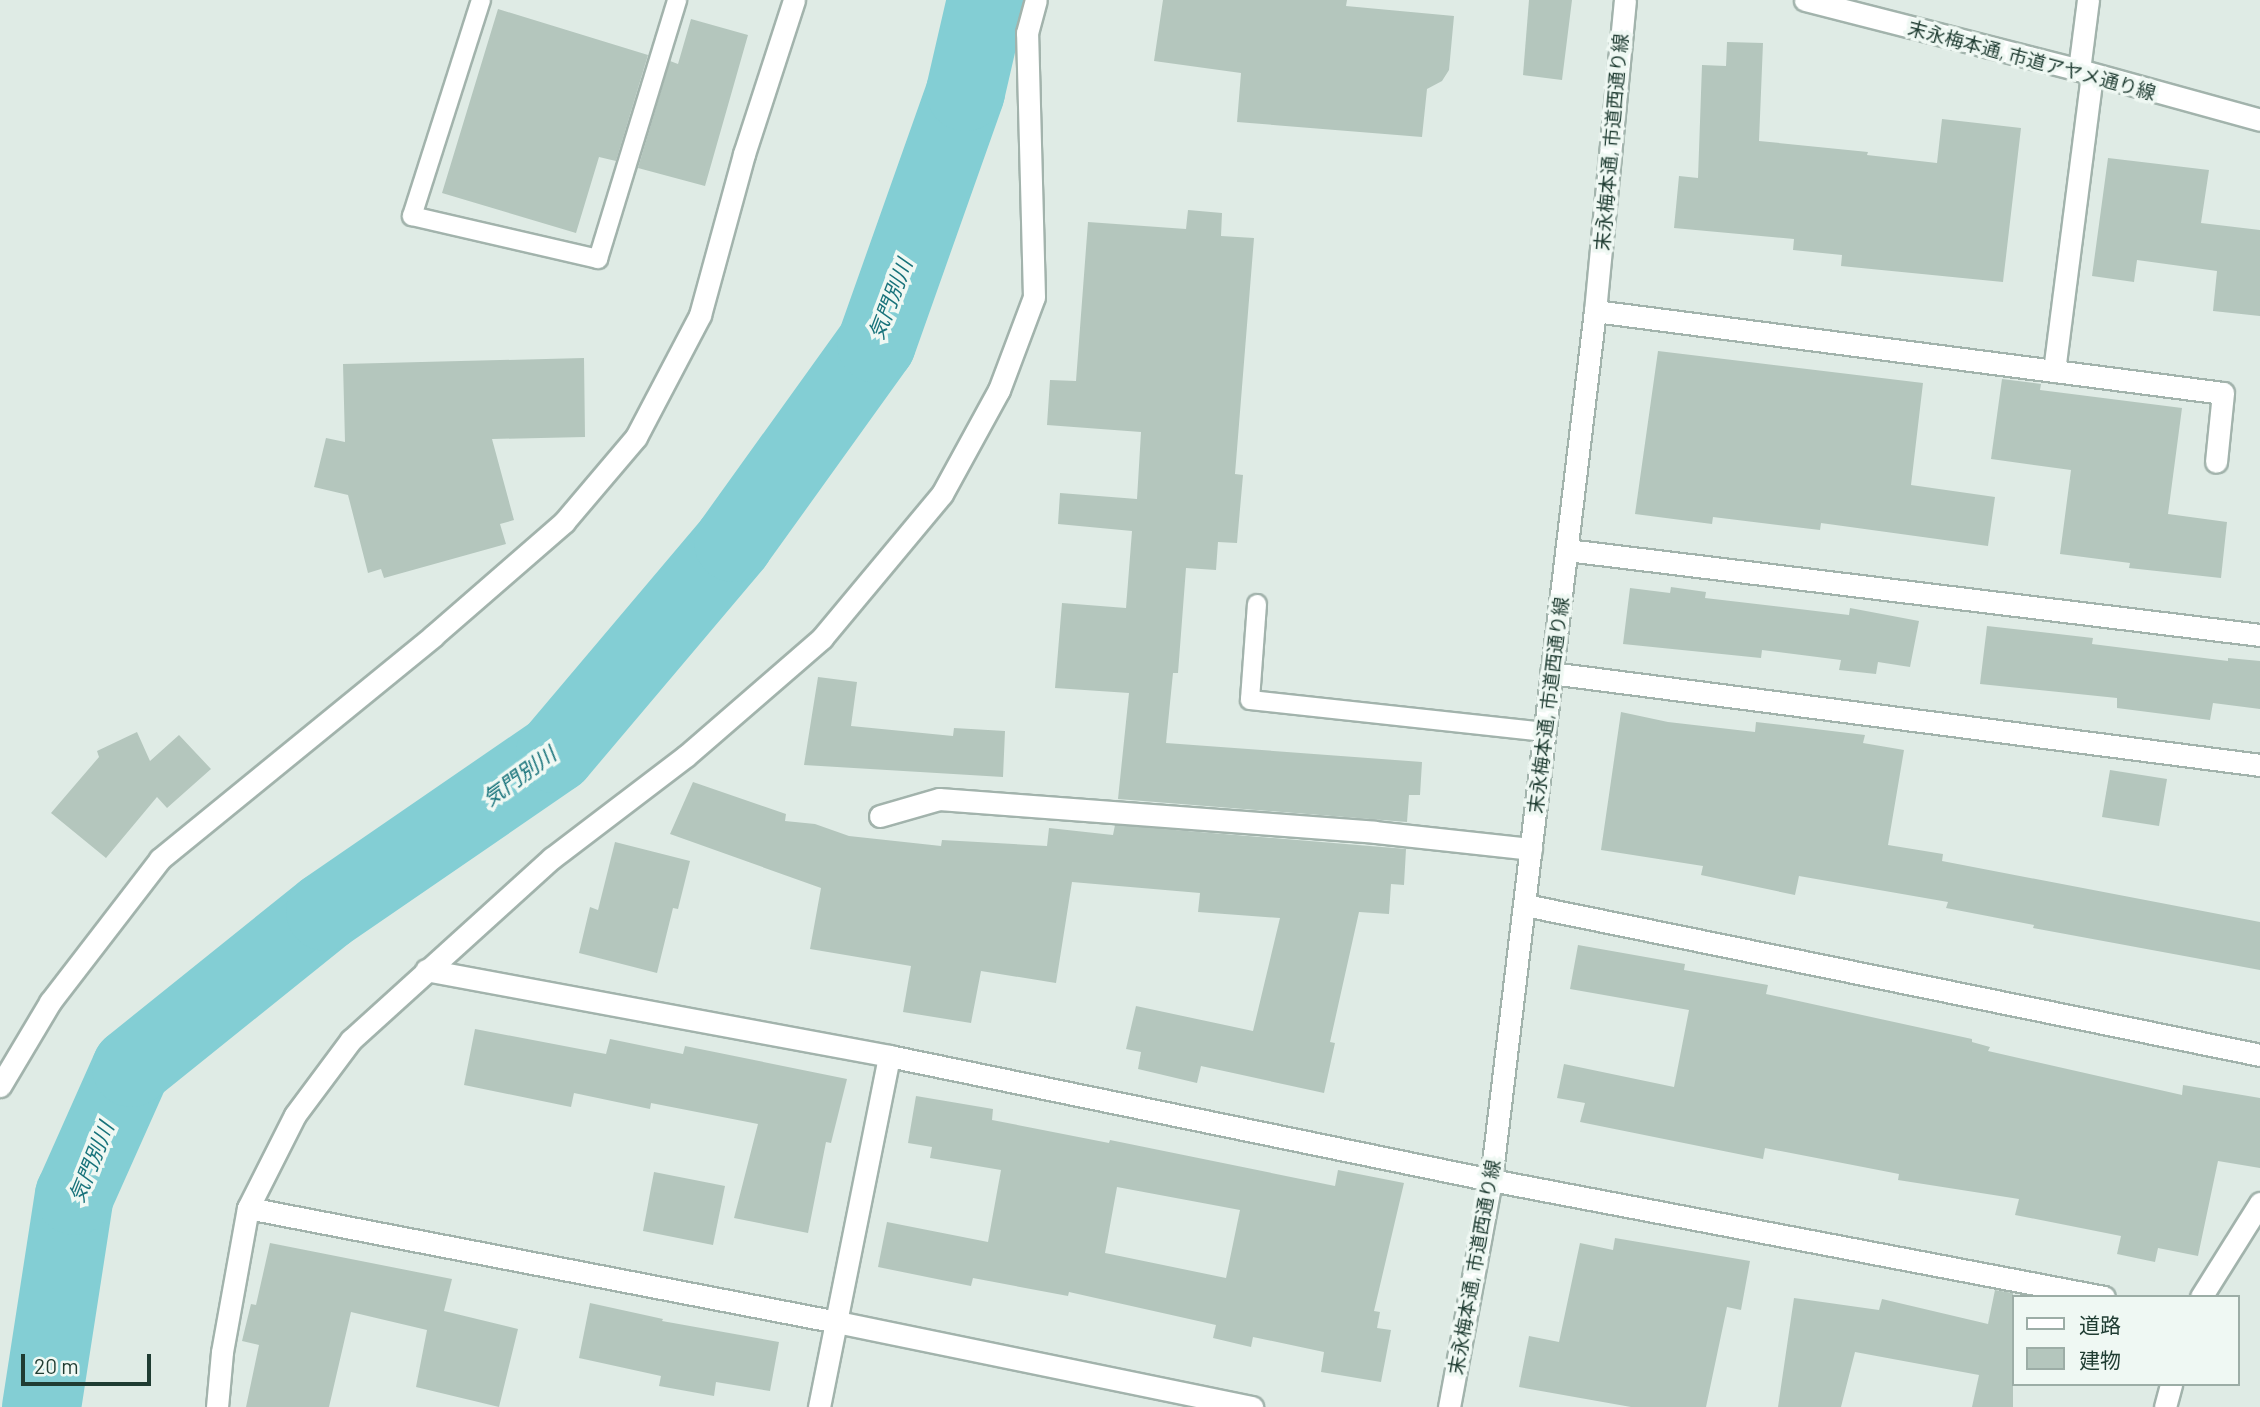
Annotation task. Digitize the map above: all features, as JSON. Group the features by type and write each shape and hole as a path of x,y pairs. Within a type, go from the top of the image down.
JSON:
{"street":[{"path":"0,1086 50,1002 160,859 433,636 564,522 636,437 700,315 744,154 794,0"},
{"path":"217,1407 222,1352 247,1208 295,1115 351,1040 552,859 686,756 822,638 942,494 999,390 1034,297 1027,33 1036,0"},
{"name":"末永梅本通, 市道西通り線","path":"1449,1407 1491,1180 1595,311 1625,0"},
{"name":"末永梅本通, 市道アヤメ通り線","path":"1805,0 2260,120"},
{"path":"2054,371 2085,72 2088,0"},
{"path":"1595,311 2223,393 2216,462"},
{"path":"1567,550 2260,635"},
{"path":"1551,673 2260,765"},
{"path":"880,816 939,799 1375,832 1531,849"},
{"path":"1525,905 2260,1055"},
{"path":"426,970 889,1056 1491,1180 2094,1295"},
{"path":"819,1407 889,1056"},
{"path":"2202,1295 2260,1203"},
{"path":"247,1208 837,1322 1252,1407"},
{"path":"2165,1407 2170,1386"}],"lane":[{"path":"481,0 412,216 598,259 677,0"},
{"path":"1257,604 1250,700 1545,732"}],"building":[{"path":"1163,0 1347,0 1346,6 1454,16 1449,70 1442,81 1427,89 1422,137 1237,122 1241,73 1154,61"},
{"path":"1529,0 1572,0 1562,80 1523,75"},
{"path":"498,9 648,55 616,161 599,157 576,233 442,193"},
{"path":"691,19 748,35 705,186 638,168 670,61 678,64"},
{"path":"1727,42 1763,43 1759,141 1868,152 1867,155 1937,163 1942,119 2021,128 2003,282 1841,266 1842,255 1793,250 1794,239 1674,228 1679,176 1698,178 1702,65 1726,66"},
{"path":"2108,158 2209,170 2201,223 2260,230 2260,316 2213,311 2217,271 2137,260 2134,282 2092,276"},
{"path":"1188,210 1222,213 1221,236 1254,238 1235,474 1243,475 1237,543 1218,542 1216,570 1186,568 1178,673 1173,673 1166,743 1422,762 1420,795 1409,795 1407,822 1118,799 1129,693 1055,688 1062,603 1126,608 1132,531 1058,524 1060,493 1137,499 1141,432 1047,425 1050,380 1076,381 1088,222 1186,229"},
{"path":"1658,351 1923,383 1911,485 1995,497 1988,546 1821,523 1820,530 1713,517 1712,524 1635,514"},
{"path":"584,358 585,437 492,439 514,520 500,524 506,544 384,578 381,569 368,573 348,495 314,487 326,438 345,442 343,364"},
{"path":"2002,379 2041,384 2040,390 2182,408 2168,514 2227,522 2221,578 2129,568 2130,563 2060,554 2071,470 1991,459"},
{"path":"1671,587 1706,592 1705,598 1849,615 1850,608 1919,621 1910,667 1878,662 1876,674 1839,670 1841,660 1762,650 1761,658 1623,644 1630,588 1670,593"},
{"path":"1987,626 2093,638 2092,644 2228,661 2228,658 2260,661 2260,709 2213,703 2210,720 2117,708 2117,698 1980,684"},
{"path":"818,677 857,682 851,726 953,736 954,728 1005,731 1003,777 804,765"},
{"path":"1621,712 1668,722 1755,732 1756,722 1865,735 1863,743 1904,750 1888,845 1943,854 1942,861 2260,922 2260,970 2033,928 2034,925 1946,908 1948,902 1799,876 1795,895 1701,875 1703,866 1601,850"},
{"path":"137,732 150,761 179,735 211,769 167,808 157,797 106,858 51,813 99,757 97,751"},
{"path":"2110,770 2167,779 2159,826 2102,817"},
{"path":"693,782 786,814 785,821 815,824 849,836 941,846 942,840 1047,846 1049,828 1113,835 1115,825 1406,849 1404,885 1391,884 1389,914 1359,912 1330,1042 1335,1043 1324,1093 1201,1066 1197,1083 1138,1069 1141,1052 1126,1049 1136,1006 1253,1031 1280,918 1198,912 1200,893 1072,882 1056,983 981,971 971,1023 903,1012 911,966 810,949 821,888 670,834"},
{"path":"615,842 690,861 678,909 673,908 657,973 579,953 590,907 598,910"},
{"path":"1578,945 1685,964 1684,970 1768,985 1766,994 1972,1039 1972,1042 1990,1047 1988,1051 2182,1095 2183,1085 2260,1098 2260,1168 2218,1161 2198,1256 2158,1248 2155,1262 2117,1254 2121,1236 2015,1215 2019,1199 1898,1180 1899,1174 1765,1148 1763,1159 1580,1122 1585,1103 1557,1098 1564,1064 1674,1087 1689,1010 1570,989"},
{"path":"475,1029 606,1054 610,1039 683,1054 685,1046 847,1079 831,1143 826,1142 808,1233 734,1218 758,1124 651,1103 650,1109 574,1093 571,1107 464,1085"},
{"path":"916,1096 993,1109 992,1120 1109,1143 1110,1140 1335,1186 1338,1170 1404,1183 1374,1311 1380,1312 1377,1328 1391,1330 1381,1382 1321,1372 1324,1352 1253,1337 1251,1347 1213,1338 1216,1325 1069,1292 1068,1296 973,1278 971,1286 878,1267 887,1222 988,1242 1001,1170 930,1158 932,1147 908,1143","holes":["1117,1187 1240,1210 1226,1278 1105,1253"]},
{"path":"654,1172 725,1186 713,1245 643,1231"},
{"path":"1615,1238 1750,1261 1741,1310 1727,1307 1706,1407 1631,1407 1519,1387 1529,1336 1559,1342 1580,1243 1613,1250"},
{"path":"270,1243 452,1279 444,1311 518,1329 499,1407 416,1387 427,1330 351,1312 329,1407 246,1407 259,1345 242,1341 251,1304 256,1305"},
{"path":"1995,1290 2013,1293 2013,1407 1972,1407 1979,1375 1855,1352 1841,1407 1778,1407 1794,1298 1879,1310 1882,1299 1988,1324"},
{"path":"590,1303 663,1319 662,1321 779,1342 770,1391 716,1382 714,1396 659,1386 661,1376 579,1358"}],"waterway":[{"name":"気門別川","path":"41,1407 74,1195 131,1067 325,911 555,753 733,542 876,343 965,91 986,0"}]}
